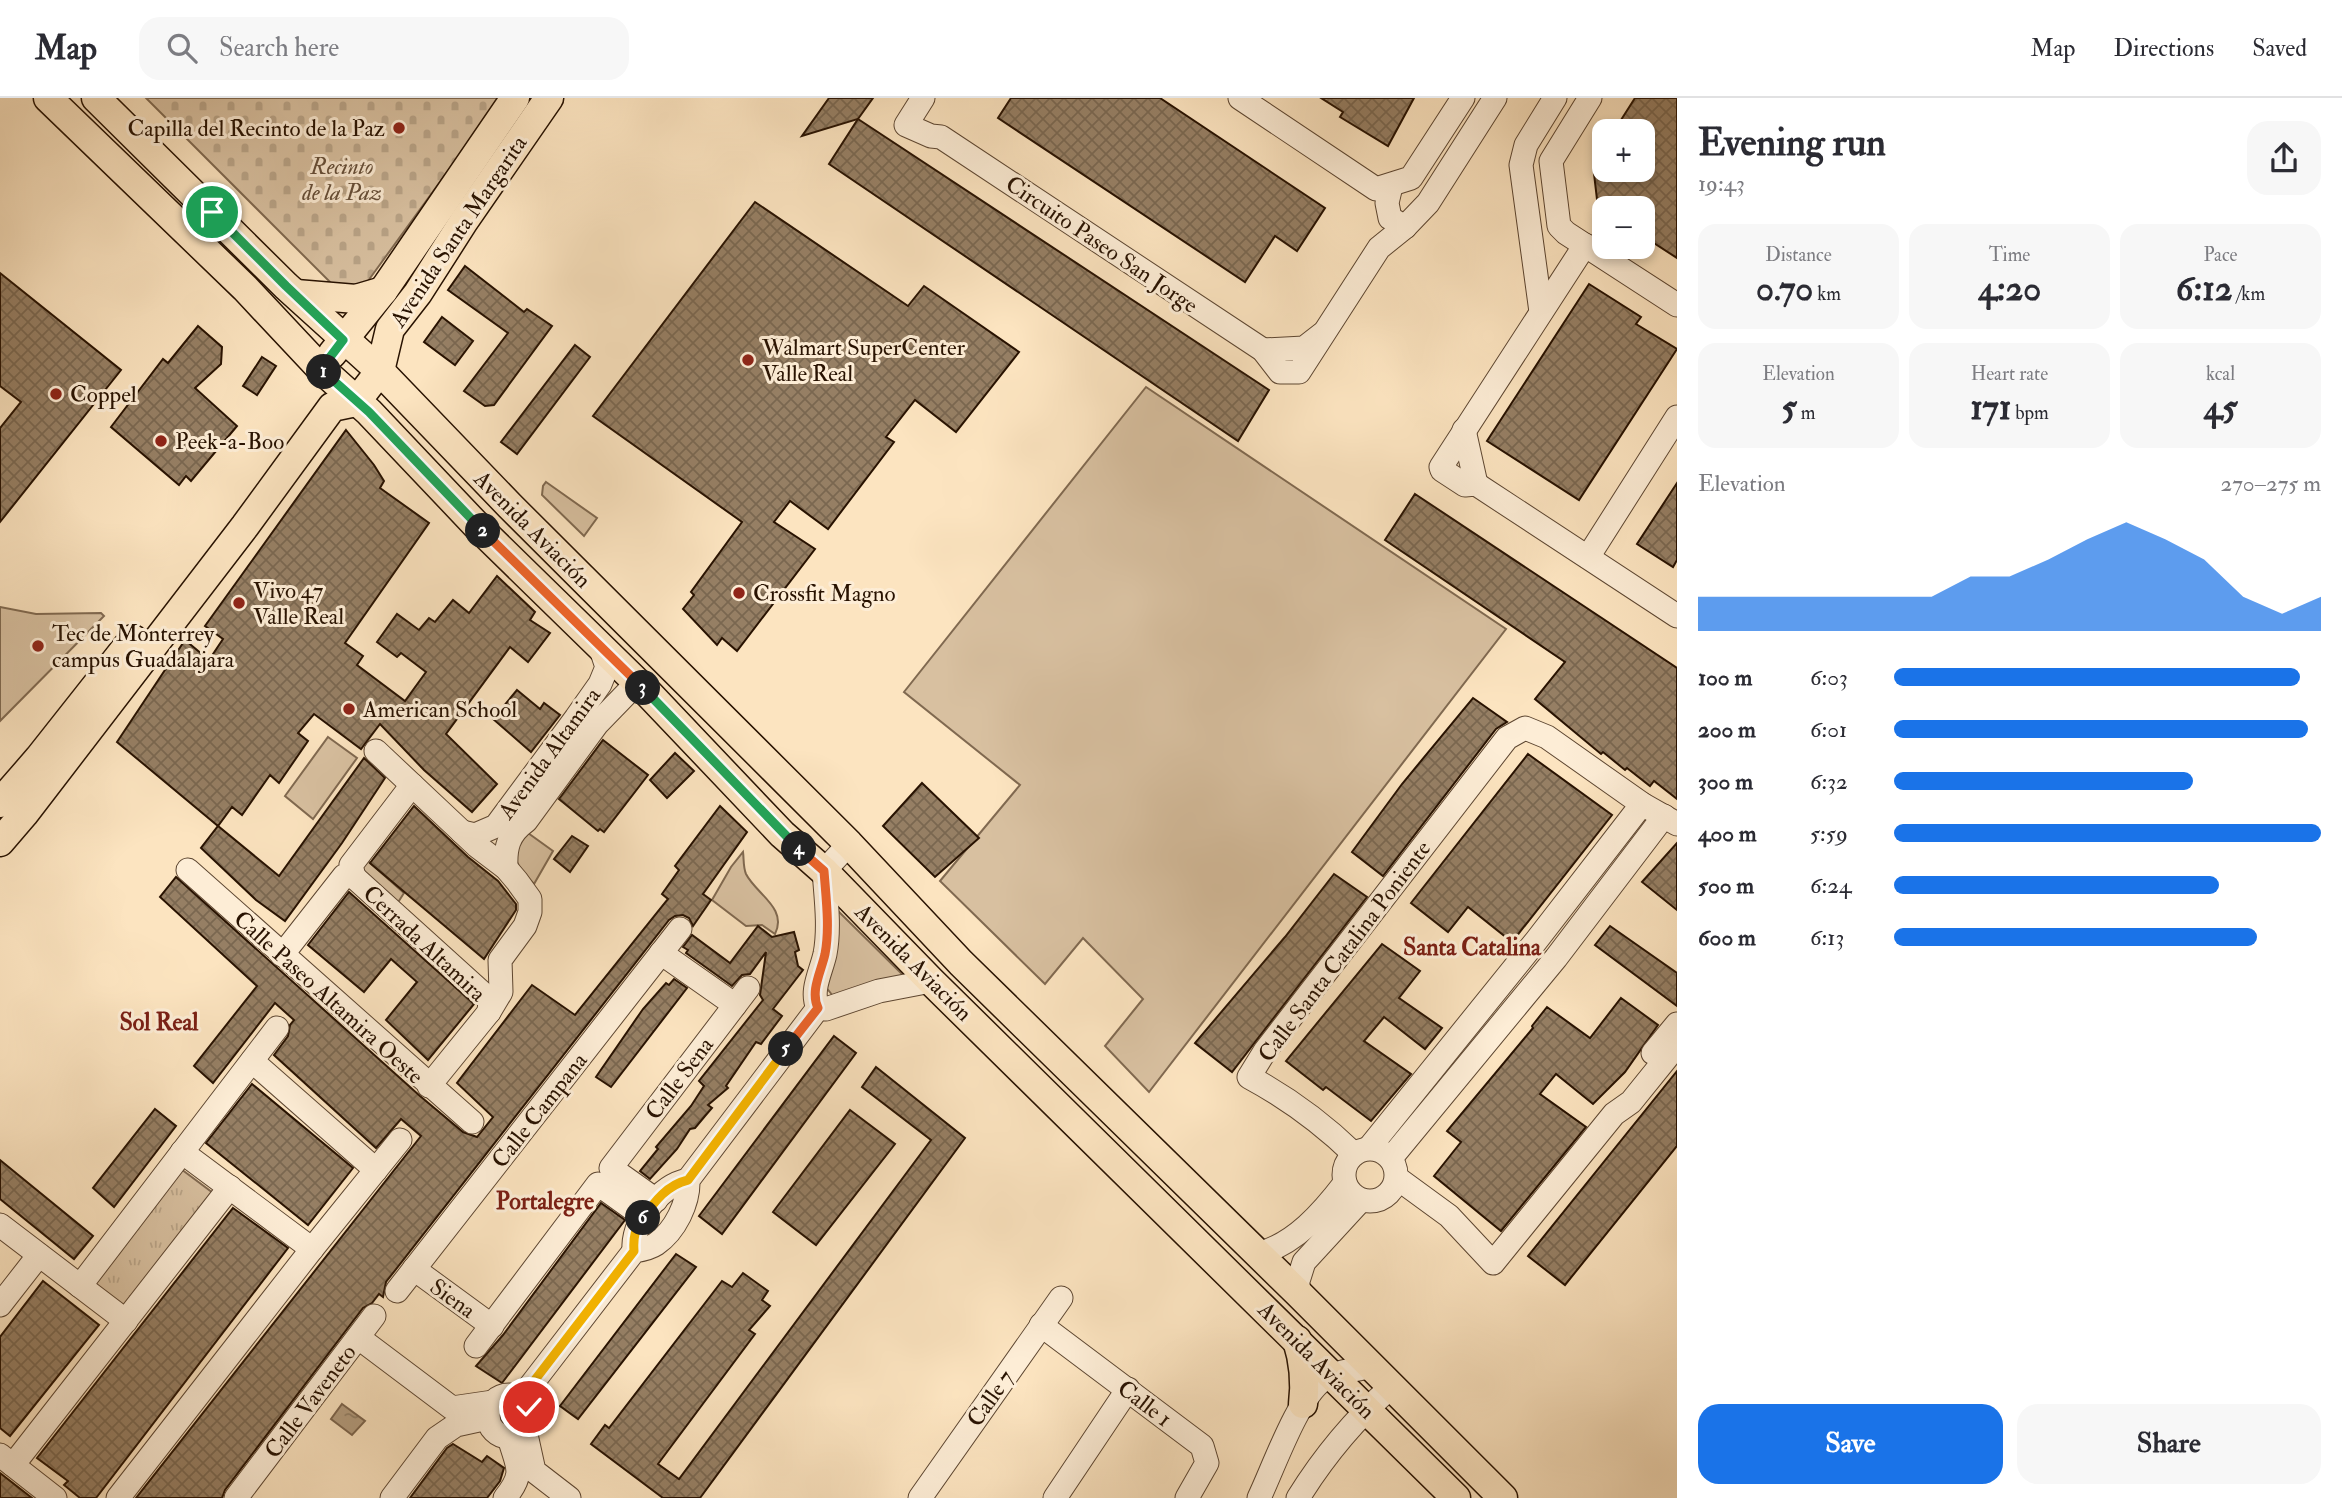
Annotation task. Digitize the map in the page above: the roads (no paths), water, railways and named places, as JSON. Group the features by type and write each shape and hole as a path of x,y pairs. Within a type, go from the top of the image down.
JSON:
{"main road":[{"name":"Avenida Aviación","path":"48,98 245,288 321,369 369,412 480,529 643,688 782,834 824,871 931,981 1456,1498"},
{"name":"Avenida Aviación","path":"96,98 343,340 380,371 510,506 849,844 961,963 1503,1498"},
{"name":"Avenida Santa Margarita","path":"321,369 383,290 515,98"},
{"name":"Avenida Santa Margarita","path":"380,371 390,329 418,293 549,98"},
{"path":"296,294 356,299 383,290"},
{"path":"0,803 192,566 318,398 321,369"},
{"path":"0,842 245,526 332,407 356,402 380,371"},
{"path":"1151,1195 1174,1172"},
{"path":"1297,1340 1304,1362 1306,1385 1303,1404"}],"street":[{"name":"Circuito Paseo San Jorge","path":"923,98 906,125 931,136 941,137 1263,350 1280,372 1299,372 1379,248 1405,227 1428,203 1495,98"},
{"path":"928,98 941,137"},
{"path":"1240,98 1376,189 1411,178 1462,98"},
{"path":"1541,312 1521,165 1526,145 1555,98"},
{"path":"1590,98 1550,160 1559,226 1677,305"},
{"path":"1391,186 1387,202 1390,218 1405,227"},
{"path":"1585,245 1464,430 1476,484 1677,616"},
{"path":"1588,557 1677,418"},
{"name":"Avenida Altamira","path":"506,868 505,848 510,836 526,821 588,718 607,667 600,646"},
{"name":"Avenida Altamira","path":"462,832 475,835 496,826 588,718 630,690 643,688"},
{"name":"Calle Santa Catalina Poniente","path":"1361,1152 1283,1096 1249,1077 1265,1051 1507,738 1525,728 1547,737 1642,804"},
{"path":"376,751 462,832 506,868 530,900 530,912 525,926 482,980 471,982"},
{"path":"278,952 344,876 354,877 351,864 412,785"},
{"path":"1642,804 1670,820 1556,957 1394,1168 1394,1187 1380,1200 1371,1202 1361,1200 1349,1191 1345,1184 1345,1168 1536,941 1642,804"},
{"path":"818,1008 814,1000 826,941 824,871 849,844"},
{"name":"Calle Paseo Altamira Oeste","path":"188,870 472,1122"},
{"name":"Cerrada Altamira","path":"354,877 490,1000 489,1012"},
{"name":"Calle Campana","path":"397,1291 680,929"},
{"path":"1536,941 1556,957"},
{"name":"Calle Sena","path":"476,1346 741,996 661,953"},
{"path":"432,1089 501,992 500,960"},
{"path":"818,1008 826,1009 879,991 931,981"},
{"path":"521,1398 634,1251 655,1245 676,1222 688,1194 688,1180 818,1008"},
{"path":"1614,1114 1621,1093 1677,1024"},
{"path":"80,1286 277,1028"},
{"path":"1361,1152 1381,1151 1394,1168 1449,1216 1493,1263 1614,1114 1631,1102 1677,1045"},
{"path":"252,1061 376,1170"},
{"path":"118,1498 400,1140"},
{"path":"182,1152 312,1249"},
{"path":"605,1176 650,1208"},
{"path":"634,1251 636,1228 650,1208 676,1183 688,1180"},
{"path":"1258,1254 1288,1242 1327,1206 1345,1184"},
{"path":"55,1498 6,1460 126,1321 230,1187"},
{"path":"1298,1293 1298,1280 1304,1262 1361,1200"},
{"path":"0,1225 126,1321"},
{"path":"0,1305 39,1255"},
{"name":"Siena","path":"414,1269 492,1326"},
{"name":"Calle 7","path":"920,1498 1061,1298"},
{"path":"374,1317 359,1338 452,1408 491,1410"},
{"name":"Calle 1","path":"1041,1325 1202,1446 1207,1463 1187,1498"},
{"name":"Calle Vaveneto","path":"236,1498 359,1338"},
{"path":"1259,1498 1303,1404 1315,1387 1332,1375 1370,1367"},
{"path":"1298,1498 1346,1431 1391,1387"},
{"path":"1055,1498 1128,1389"},
{"path":"392,1498 437,1438 456,1424 491,1410 502,1396 512,1394 521,1398 529,1407 530,1419 517,1433 499,1434 492,1428 491,1410"},
{"path":"505,1498 517,1483 519,1475 517,1433"},
{"path":"517,1433 534,1471 569,1498"},
{"path":"1279,1457 1287,1456 1303,1462 1311,1478"}],"water":[{"path":"342,1404 365,1421 352,1435 331,1419"}],"place":[{"name":"Capilla del Recinto de la Paz","path":"399,128"},
{"name":"Walmart SuperCenter Valle Real","path":"748,360"},
{"name":"Coppel","path":"56,394"},
{"name":"Peek-a-Boo","path":"161,441"},
{"name":"Crossfit Magno","path":"739,593"},
{"name":"Vivo 47 Valle Real","path":"239,603"},
{"name":"Tec de Monterrey campus Guadalajara","path":"38,646"},
{"name":"American School","path":"349,709"}],"district":[{"name":"Santa Catalina","path":"1472,947"},
{"name":"Sol Real","path":"159,1022"},
{"name":"Portalegre","path":"545,1201"}],"park label":[{"name":"Recinto de la Paz","path":"342,179"}]}
